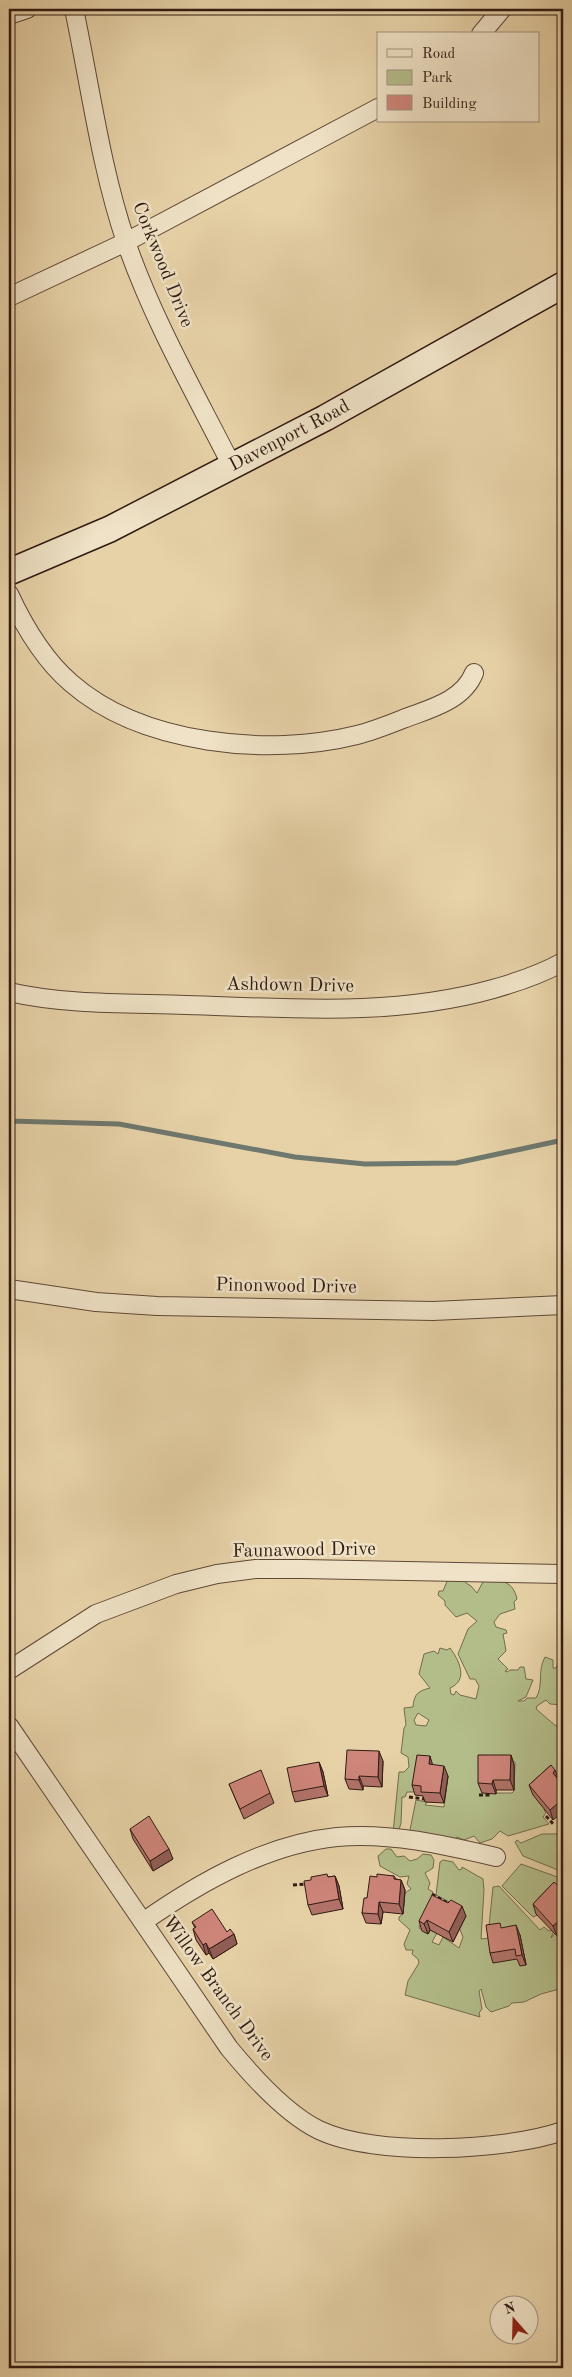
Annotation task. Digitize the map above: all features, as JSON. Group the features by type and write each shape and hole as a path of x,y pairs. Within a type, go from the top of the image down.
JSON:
{"street":[{"path":"9,15 27,9"},
{"name":"Corkwood Drive","path":"74,9 112,196 126,242 172,348 232,466"},
{"path":"483,32 502,9"},
{"path":"9,297 126,242 377,109"},
{"name":"Davenport Road","path":"9,572 110,529 326,418 563,285"},
{"path":"9,594 34,638 52,663 71,684 97,702 125,717 189,737 268,745 319,742 356,735 397,721 452,698 465,690 474,673"},
{"name":"Ashdown Drive","path":"9,992 28,997 88,1002 306,1009 382,1007 459,998 516,983 563,962"},
{"name":"Pinonwood Drive","path":"9,1288 96,1302 157,1306 433,1311 563,1305"},
{"name":"Faunawood Drive","path":"9,1670 96,1614 176,1584 217,1574 256,1569 303,1569 563,1574"},
{"name":"Willow Branch Drive","path":"9,1726 229,2048 248,2072 278,2100 317,2128 350,2141 388,2146 455,2147 517,2142 540,2139 563,2131"},
{"path":"143,1922 184,1894 224,1873 313,1840 339,1837 377,1837 496,1857"}],"path":[{"path":"479,1795 492,1795"},
{"path":"409,1797 424,1799 423,1796"},
{"path":"546,1816 554,1825"},
{"path":"293,1885 315,1884"},
{"path":"432,1894 459,1909"}],"green space":[{"path":"448,1579 465,1579 466,1583 477,1593 484,1580 505,1582 512,1588 517,1599 514,1602 515,1609 500,1614 494,1622 496,1627 506,1630 507,1633 503,1634 506,1651 498,1659 508,1669 505,1671 518,1670 520,1667 524,1667 526,1679 533,1680 526,1697 518,1701 536,1698 540,1688 541,1667 545,1657 553,1660 553,1668 556,1668 563,1654 563,1705 550,1704 546,1700 537,1706 536,1709 556,1726 563,1721 563,1786 544,1810 546,1813 543,1817 549,1824 508,1836 500,1831 492,1839 480,1843 474,1836 464,1840 457,1837 451,1842 409,1835 416,1800 427,1802 425,1805 444,1807 448,1777 415,1792 407,1792 405,1797 402,1797 401,1823 398,1833 393,1833 399,1772 404,1772 409,1767 408,1757 401,1753 406,1725 404,1708 413,1707 418,1693 430,1688 419,1674 424,1654 434,1651 438,1654 440,1648 447,1650 450,1648 459,1664 461,1675 456,1684 450,1688 451,1694 454,1695 456,1691 460,1695 476,1699 479,1686 475,1679 470,1679 458,1654 468,1629 477,1621 467,1613 456,1617 445,1605 445,1601 438,1595 439,1591 443,1591","holes":["418,1713 429,1720 426,1726 416,1725 414,1720","510,1762 515,1762 514,1791 512,1793 493,1793"]},
{"path":"542,1834 560,1834 563,1850 563,1872 523,1856 515,1842 517,1840 521,1843"},
{"path":"386,1849 391,1849 397,1857 404,1856 410,1861 417,1859 423,1854 431,1855 434,1860 433,1868 425,1873 430,1883 428,1889 433,1892 432,1897 424,1927 420,1925 419,1928 428,1934 430,1930 437,1933 432,1942 439,1945 443,1937 459,1948 463,1937 459,1927 461,1908 436,1895 440,1862 443,1860 453,1862 459,1870 462,1867 483,1879 481,1939 490,1938 518,1959 520,1965 526,1964 525,1958 489,1926 493,1887 499,1886 540,1930 544,1927 549,1931 554,1930 551,1938 556,1932 563,1930 563,1988 541,1994 524,2002 512,2003 509,2006 491,2012 486,2007 481,1989 479,1991 482,2009 479,2013 480,2017 405,1995 408,1981 419,1963 418,1959 412,1954 413,1950 406,1950 404,1944 410,1930 399,1920 399,1917 403,1914 405,1893 411,1889 407,1884 409,1876 400,1877 380,1866 378,1856"},
{"path":"521,1864 563,1879 563,1904 533,1917 502,1886"}],"building":[{"path":"347,1750 379,1751 378,1777 359,1776 359,1780 345,1779"},
{"path":"417,1755 430,1756 429,1764 444,1766 440,1793 421,1792 421,1786 412,1785"},
{"path":"478,1755 511,1755 510,1780 493,1780 492,1784 478,1783"},
{"path":"319,1762 324,1786 292,1792 287,1768"},
{"path":"551,1765 555,1770 553,1773 563,1786 563,1799 550,1810 529,1785"},
{"path":"261,1770 270,1793 240,1809 229,1784"},
{"path":"149,1816 169,1849 150,1861 130,1829"},
{"path":"563,1831 563,1851 557,1833"},
{"path":"327,1874 328,1877 335,1876 339,1899 308,1905 304,1881 311,1880 311,1877"},
{"path":"377,1874 394,1876 394,1879 401,1880 399,1904 379,1902 378,1914 362,1913 364,1898 367,1898 370,1876 377,1877"},
{"path":"554,1882 563,1890 563,1917 553,1926 533,1904"},
{"path":"432,1895 448,1903 451,1900 462,1906 449,1932 427,1920 424,1924 419,1921"},
{"path":"212,1909 227,1932 230,1929 234,1934 209,1949 206,1943 203,1945 193,1929 196,1927 192,1922"},
{"path":"500,1923 501,1928 516,1925 522,1955 516,1956 515,1949 490,1953 486,1925"}],"waterway":[{"path":"9,1121 119,1124 295,1157 365,1164 456,1163 563,1140"}]}
